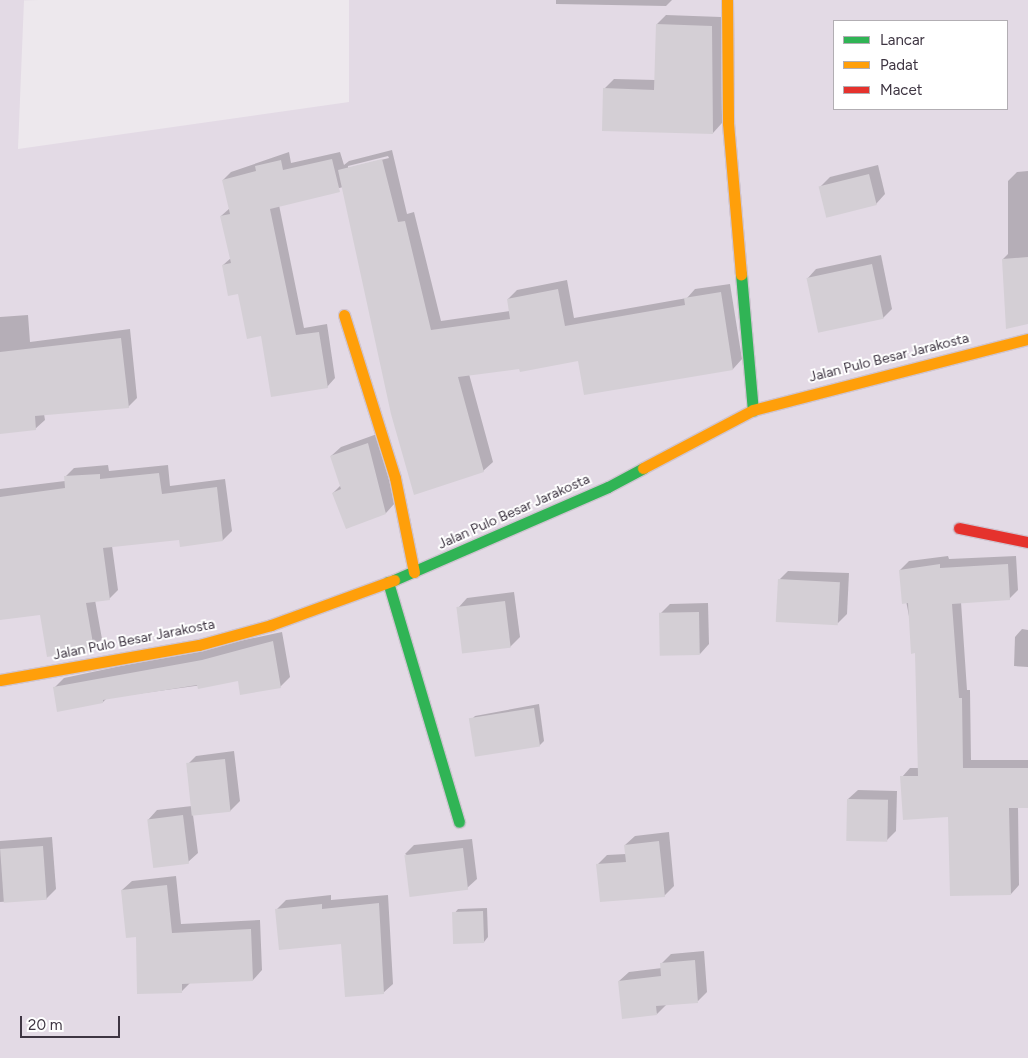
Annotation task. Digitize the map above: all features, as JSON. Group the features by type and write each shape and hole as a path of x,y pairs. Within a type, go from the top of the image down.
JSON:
{"street":[{"path":"727,0 728,123 753,410"},
{"path":"344,315 395,478 414,572"},
{"name":"Jalan Pulo Besar Jarakosta","path":"0,680 199,645 271,625 414,572 608,487 753,410 852,382 1028,339"},
{"path":"958,528 1028,542"},
{"path":"388,582 459,822"}],"shaded area":[{"path":"0,0 24,0 18,149 349,102 349,0 1028,0 1028,1058 0,1058"}],"building":[{"path":"656,24 712,26 713,134 602,131 603,88 654,90"},
{"path":"332,159 340,192 270,209 296,335 319,332 328,388 271,397 261,336 247,339 238,294 228,296 222,265 231,263 220,216 230,214 222,180 256,171 255,166 281,160 283,170"},
{"path":"382,159 398,222 405,221 431,330 510,319 507,299 558,289 565,326 685,305 684,298 721,292 733,370 584,395 578,361 520,372 519,369 458,377 484,472 414,495 391,414 338,170"},
{"path":"869,174 877,205 826,218 819,187"},
{"path":"1028,257 1028,324 1006,329 1002,259"},
{"path":"872,264 884,319 818,333 806,278"},
{"path":"121,338 129,408 35,416 36,430 0,434 0,352"},
{"path":"368,443 386,514 346,529 332,493 341,489 330,456"},
{"path":"159,473 162,494 217,487 223,541 180,547 179,540 103,548 110,600 86,603 94,649 47,657 40,615 0,620 0,497 65,488 64,476 100,474 100,479"},
{"path":"940,564 940,568 1008,564 1010,600 952,604 959,698 962,698 963,768 1028,768 1028,808 1009,808 1011,895 950,896 948,817 903,820 900,776 918,776 915,653 911,654 908,603 902,604 899,570"},
{"path":"778,579 840,582 838,625 776,622"},
{"path":"505,601 511,648 462,654 456,607"},
{"path":"699,612 700,655 660,656 659,613"},
{"path":"273,641 281,688 240,695 238,681 198,689 197,685 103,700 103,703 57,712 53,687 202,660"},
{"path":"534,708 540,747 475,757 469,718"},
{"path":"225,759 231,812 192,816 186,763"},
{"path":"847,799 888,800 887,842 846,841"},
{"path":"183,815 189,864 153,868 147,819"},
{"path":"659,841 665,897 600,902 596,864 626,862 624,845"},
{"path":"43,846 47,900 4,903 0,849"},
{"path":"463,848 468,890 410,897 404,855"},
{"path":"167,885 172,933 251,929 253,981 182,984 182,993 137,994 136,937 126,938 121,890"},
{"path":"379,903 384,994 345,997 341,944 279,950 275,909 322,904 322,909"},
{"path":"483,911 484,943 453,944 452,912"},
{"path":"695,960 698,1003 656,1006 657,1015 622,1019 618,981 661,976 660,963"}],"traffic: fast":[{"path":"741,274 753,410"},
{"path":"394,580 608,487 643,468"},
{"path":"388,582 459,822"}],"traffic: slow":[{"path":"727,0 728,123 741,274"},
{"path":"344,315 395,478 414,572"},
{"path":"643,468 753,410 1028,339"},
{"path":"0,680 199,645 271,625 394,580"}],"traffic: jam":[{"path":"959,528 1028,542"}]}
